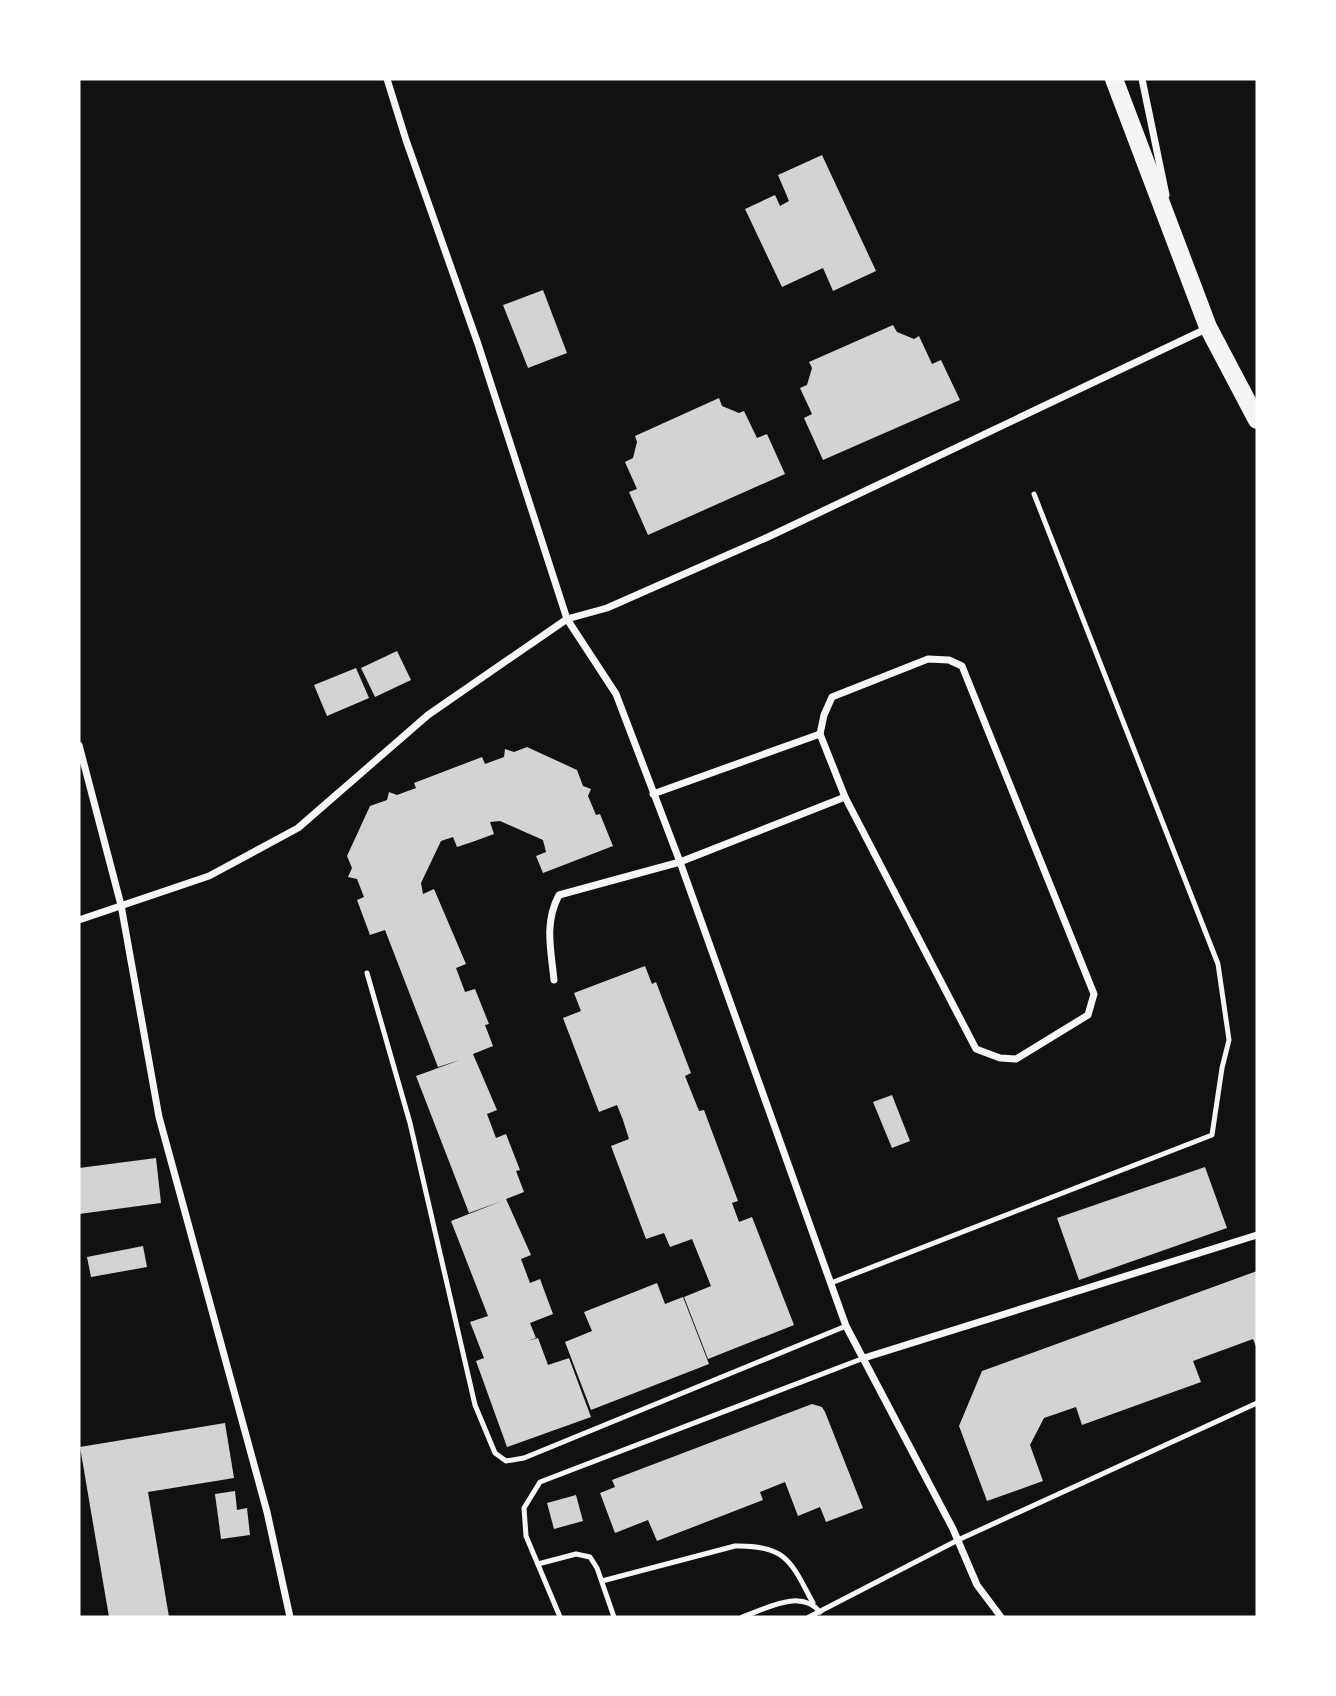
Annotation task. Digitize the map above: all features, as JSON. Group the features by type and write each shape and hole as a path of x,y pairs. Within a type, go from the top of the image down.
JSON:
{"main road":[{"path":"1114,79 1174,231 1186,273 1208,327 1257,420"}],"street":[{"path":"387,79 478,344 567,619 617,694 846,1326 958,1540 977,1585 1001,1617"},
{"path":"1142,79 1174,231"},
{"path":"79,920 209,876 298,828 428,715 567,619 607,608 768,537 1208,327"},
{"path":"928,659 949,660 962,666 1094,994 1088,1015 1016,1059 1000,1058 975,1049 845,797 820,734 832,696 928,659"},
{"path":"653,794 820,734"},
{"path":"79,745 121,905 159,1117 267,1512 290,1617"},
{"path":"554,980 548,929 552,909 559,895 680,862 845,797"},
{"path":"864,1358 1257,1235"}],"lane":[{"path":"831,1283 1212,1135 1229,1040 1218,964 1034,494"},
{"path":"367,973 410,1123 475,1405 495,1453 506,1461 524,1458 846,1326"},
{"path":"560,1617 526,1536 524,1508 540,1482 864,1358"},
{"path":"809,1617 958,1540 1257,1403"},
{"path":"601,1581 735,1546 757,1545 780,1553 793,1566 820,1612"},
{"path":"538,1564 576,1554 590,1557 614,1617"},
{"path":"742,1617 784,1602 800,1600 813,1604"}],"building":[{"path":"822,155 876,271 833,291 823,268 782,287 745,209 775,195 780,206 789,201 778,175"},
{"path":"543,290 567,353 528,368 503,305"},
{"path":"893,325 897,332 914,339 919,336 932,364 941,360 960,400 823,460 804,418 812,414 800,388 807,385 812,368 809,362"},
{"path":"719,398 722,406 739,413 744,411 757,438 767,434 785,474 648,535 629,492 637,489 625,462 633,458 637,442 635,436"},
{"path":"397,651 411,680 375,697 361,668"},
{"path":"356,668 369,698 327,716 314,685"},
{"path":"527,747 577,770 583,786 591,789 588,796 596,815 600,814 613,846 543,873 536,856 546,852 543,840 500,821 490,822 494,834 457,847 453,837 441,841 421,883 423,894 434,889 466,964 456,968 465,992 475,989 489,1024 485,1025 493,1046 473,1054 497,1110 487,1114 496,1138 506,1134 520,1170 516,1171 524,1192 506,1199 531,1255 521,1259 530,1283 540,1279 553,1314 530,1323 536,1338 527,1341 538,1338 548,1365 569,1358 591,1417 507,1447 476,1361 484,1358 470,1322 488,1316 451,1221 502,1201 469,1213 416,1076 460,1060 438,1067 385,930 370,935 357,900 364,897 357,879 348,877 352,868 347,856 370,806 387,800 389,792 397,795 416,788 414,783 482,757 485,764 504,757 505,749 514,752"},
{"path":"645,966 652,984 656,982 691,1073 685,1076 699,1111 704,1110 738,1201 732,1203 739,1222 752,1217 794,1325 708,1359 684,1297 711,1286 692,1239 670,1247 664,1233 646,1239 611,1146 629,1139 623,1120 617,1105 599,1112 563,1018 581,1011 574,993"},
{"path":"892,1095 910,1141 892,1148 873,1102"},
{"path":"156,1158 161,1203 79,1214 79,1168"},
{"path":"1205,1167 1227,1228 1079,1280 1057,1218"},
{"path":"143,1246 147,1267 91,1277 87,1257"},
{"path":"1257,1271 1257,1349 1253,1339 1193,1361 1201,1382 1082,1425 1076,1407 1044,1418 1030,1445 1043,1481 987,1501 959,1426 982,1371"},
{"path":"657,1283 665,1304 683,1297 709,1364 591,1410 565,1342 592,1331 584,1312"},
{"path":"812,1404 822,1407 825,1412 863,1508 826,1522 820,1507 798,1516 785,1482 760,1492 763,1500 657,1541 648,1520 615,1533 600,1493 615,1487 612,1480"},
{"path":"225,1423 234,1478 148,1492 169,1617 109,1617 80,1447"},
{"path":"235,1491 237,1510 247,1508 250,1535 221,1539 215,1494"},
{"path":"576,1495 583,1521 554,1529 547,1503"}]}
